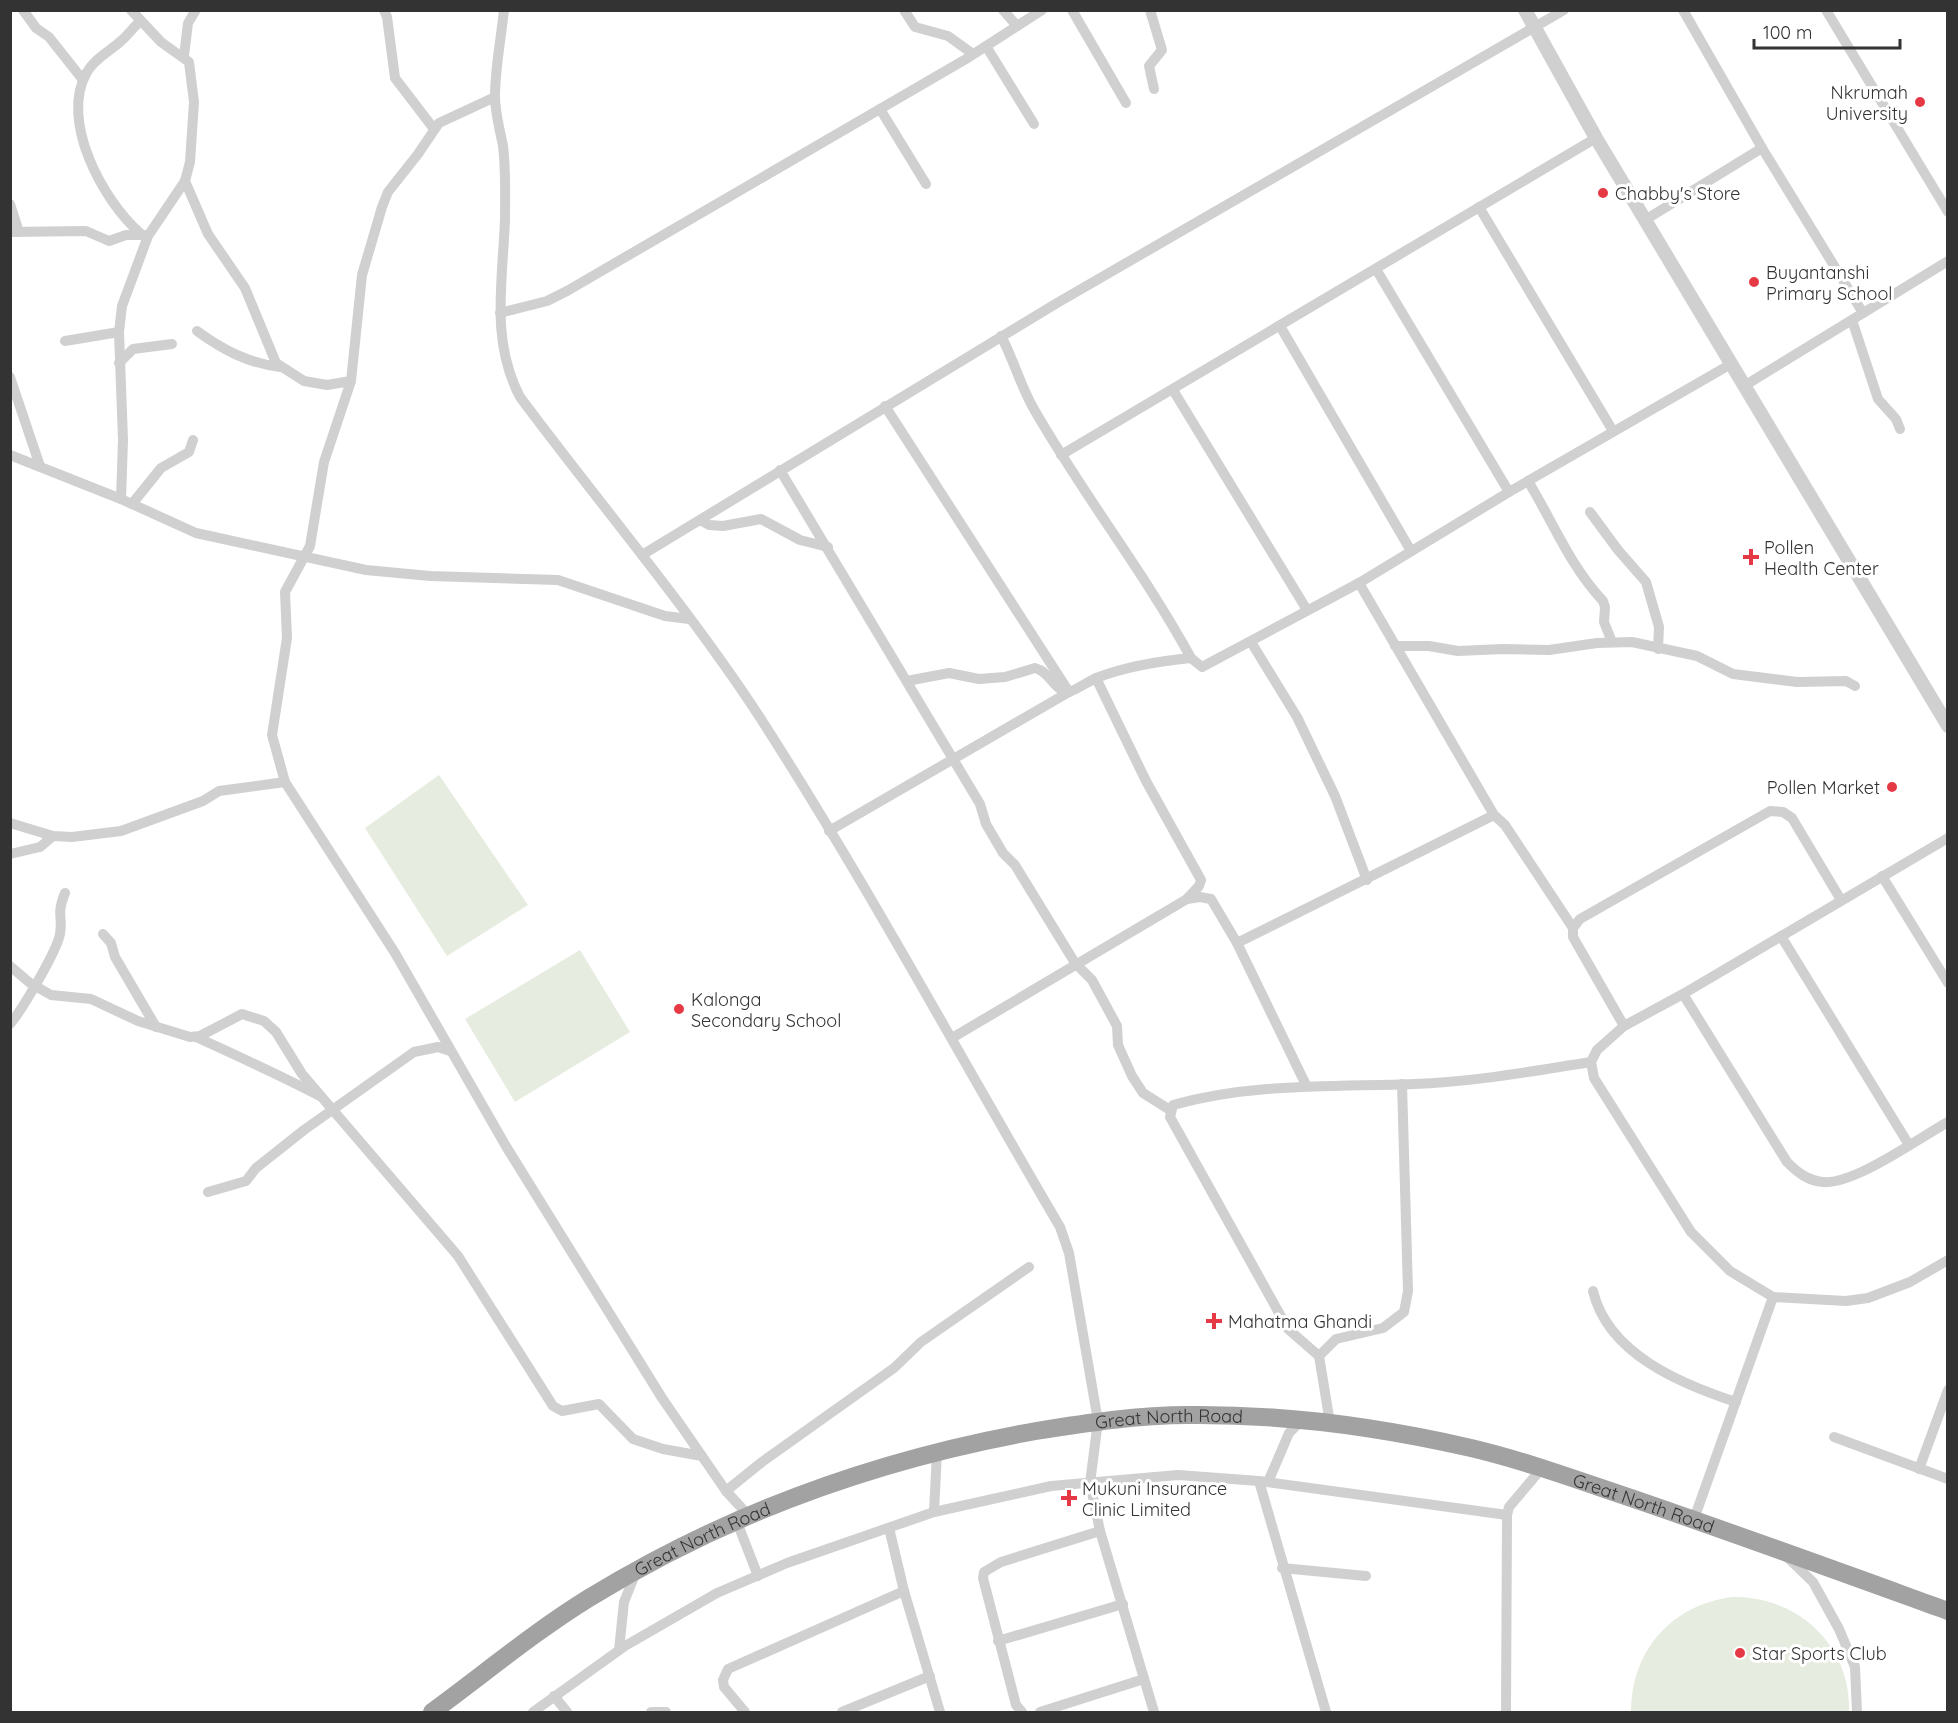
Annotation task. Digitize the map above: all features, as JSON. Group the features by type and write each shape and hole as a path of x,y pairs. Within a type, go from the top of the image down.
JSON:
{"highway":[{"name":"Great North Road","path":"433,1712 547,1626 685,1544 859,1473 937,1452 1098,1421 1189,1414 1301,1421 1423,1438 1542,1468 1694,1519 1947,1611"}],"street":[{"path":"23,10 36,28 49,37 83,80"},
{"path":"126,502 119,363 122,306 144,235 185,181 190,162 194,102 189,62 161,42 131,10"},
{"path":"384,10 387,16 395,78 434,129"},
{"path":"504,10 495,97 504,161 505,219 499,286 500,313 504,356 510,377 520,397 642,555 758,715 830,831 952,1038 1066,1241 1098,1421 1089,1483 1100,1531 1154,1713"},
{"path":"904,10 915,27 948,36 973,54"},
{"path":"1003,10 1017,26"},
{"path":"500,313 547,300 567,291 973,54 1042,10"},
{"path":"1072,10 1126,103"},
{"path":"1150,10 1162,50 1149,66 1154,89"},
{"path":"1525,10 1596,138 1946,720"},
{"path":"642,555 1001,336 1564,10"},
{"path":"1683,10 1762,148 1863,313"},
{"path":"1826,10 1947,212"},
{"path":"184,57 190,13"},
{"path":"140,21 122,41 92,65 83,80 80,127 87,149 116,209 144,235"},
{"path":"986,46 1034,124"},
{"path":"495,97 439,123 388,192 382,207 362,275 351,381 324,462 313,533 285,592 287,638 272,735 285,782 395,953 450,1051 656,1389 743,1519 758,1576"},
{"path":"880,109 926,184"},
{"path":"1061,455 1596,138"},
{"path":"1645,220 1762,148"},
{"path":"185,181 208,234 245,288 257,312 270,351 280,366 304,381 327,385 351,381"},
{"path":"10,204 15,232 86,231 109,241 144,235"},
{"path":"1479,207 1613,431"},
{"path":"1744,386 1947,261"},
{"path":"1376,269 1509,492"},
{"path":"1852,320 1878,399 1896,419 1900,429"},
{"path":"1280,326 1411,551"},
{"path":"197,331 221,349 264,365 280,366"},
{"path":"65,341 119,332"},
{"path":"1001,336 1033,408 1061,455 1136,566 1191,658 1202,667 1359,583 1509,492 1731,364"},
{"path":"119,363 134,349 172,344"},
{"path":"10,377 40,466"},
{"path":"1173,390 1308,610"},
{"path":"885,406 1069,692"},
{"path":"126,502 161,468 189,452 193,440"},
{"path":"10,455 196,533 366,570 430,576 558,580 665,616 688,619"},
{"path":"780,470 980,804 994,838 1015,865 1075,963 1092,980 1118,1026 1118,1045 1136,1083 1155,1102 1170,1110"},
{"path":"1528,481 1576,568 1603,601 1604,622 1612,642"},
{"path":"1590,512 1618,550 1646,582 1659,627 1658,649"},
{"path":"700,520 709,525 723,526 761,519 800,540 828,547"},
{"path":"1359,583 1494,815 1505,825 1573,928 1573,937 1624,1026"},
{"path":"1251,642 1298,717 1335,796 1367,880"},
{"path":"1395,646 1429,646 1458,651 1549,650 1612,642 1632,642 1697,656 1733,674 1797,682 1846,681 1855,686"},
{"path":"830,831 1096,678 1162,661 1191,658"},
{"path":"907,681 949,674 979,679 1005,677 1035,668 1048,674 1058,689 1069,692"},
{"path":"1096,678 1146,781 1237,943 1306,1085"},
{"path":"10,823 53,836 72,837 121,831 203,801 219,791 285,782"},
{"path":"1573,928 1580,919 1770,811 1783,812 1792,818 1841,900"},
{"path":"1237,943 1494,815"},
{"path":"10,854 40,847 53,836"},
{"path":"1947,838 1683,994 1624,1026 1597,1050 1591,1062 1594,1078 1691,1232 1730,1271 1773,1297 1846,1301 1868,1299 1911,1282 1947,1260"},
{"path":"1882,876 1947,983"},
{"path":"952,1038 1075,963 1187,899 1201,882"},
{"path":"10,1024 49,962 60,936 58,909 65,893"},
{"path":"1187,899 1200,897 1211,899"},
{"path":"103,934 111,942 115,957 156,1027"},
{"path":"1781,936 1909,1145"},
{"path":"10,966 34,984 57,997 91,999 156,1027 196,1037 261,1066 297,1087 323,1098"},
{"path":"1683,994 1787,1162 1798,1173 1820,1182 1829,1182 1858,1174 1947,1122"},
{"path":"196,1037 242,1014 264,1021 276,1032 302,1074 458,1256 557,1409 599,1404 633,1439 663,1449 702,1456"},
{"path":"208,1192 246,1180 256,1168 414,1052 438,1047 450,1051"},
{"path":"1330,1424 1319,1356 1288,1329 1170,1117 1173,1105 1243,1091 1306,1085 1402,1084 1487,1078 1591,1062"},
{"path":"1319,1356 1336,1340 1383,1328 1404,1312 1408,1291 1402,1084"},
{"path":"726,1491 894,1368 921,1342 1029,1267"},
{"path":"1593,1291 1596,1306 1623,1341 1645,1361 1670,1377 1736,1402"},
{"path":"1694,1519 1773,1297"},
{"path":"1919,1469 1947,1390"},
{"path":"1301,1421 1289,1433 1263,1481 1282,1568 1326,1713"},
{"path":"1834,1437 1947,1479"},
{"path":"934,1512 937,1452"},
{"path":"1506,1713 1507,1515 1509,1507 1542,1468"},
{"path":"533,1713 619,1650 717,1593 934,1512 1051,1486 1178,1475 1263,1481 1507,1515"},
{"path":"889,1527 904,1591 940,1713"},
{"path":"1022,1713 1016,1705 998,1641 983,1578 987,1568 1100,1531"},
{"path":"1783,1552 1813,1582 1839,1629 1855,1666 1857,1713"},
{"path":"1282,1568 1366,1576"},
{"path":"619,1650 624,1602 637,1571"},
{"path":"745,1713 724,1687 723,1680 728,1669 904,1591"},
{"path":"998,1641 1123,1604"},
{"path":"842,1713 930,1676"},
{"path":"1041,1713 1144,1679"},
{"path":"554,1696 567,1713"},
{"path":"651,1713 655,1710 666,1713"}],"shaded area":[{"path":"439,775 528,905 447,956 365,828"},
{"path":"580,950 630,1032 515,1102 465,1019"},
{"name":"Star Sports Club","path":"1732,1597 1756,1599 1778,1605 1799,1615 1816,1629 1830,1646 1841,1666 1847,1688 1849,1712 1631,1712 1638,1669 1647,1651 1659,1635 1673,1621 1690,1610"}],"place":[{"name":"Nkrumah University","path":"1920,102"},
{"name":"Chabby's Store","path":"1603,193"},
{"name":"Buyantanshi Primary School","path":"1754,282"},
{"name":"Pollen Health Center","path":"1751,557"},
{"name":"Pollen Market","path":"1892,787"},
{"name":"Kalonga Secondary School","path":"679,1009"},
{"name":"Mahatma Ghandi","path":"1214,1321"},
{"name":"Mukuni Insurance Clinic Limited","path":"1069,1498"},
{"name":"Star Sports Club","path":"1740,1653"}]}
